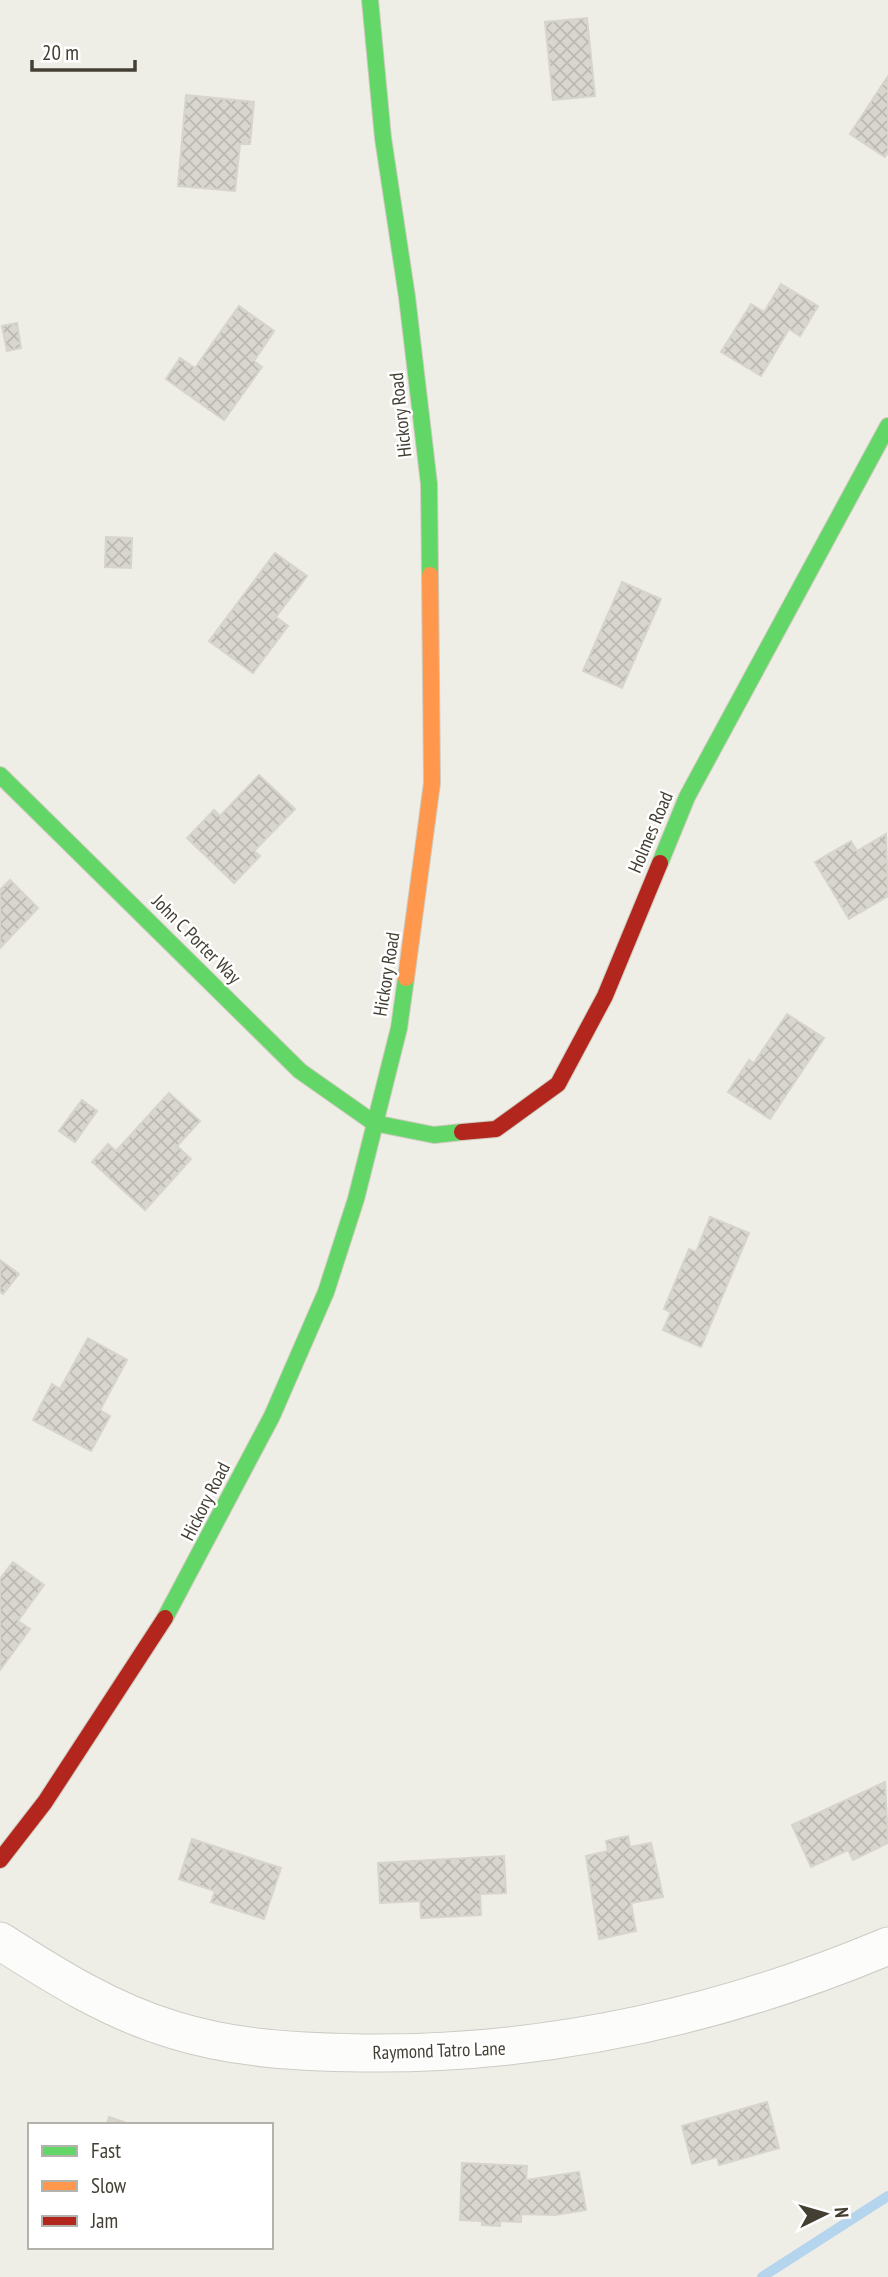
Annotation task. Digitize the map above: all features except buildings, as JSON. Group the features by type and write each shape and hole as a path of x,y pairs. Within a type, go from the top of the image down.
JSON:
{"main road":[{"name":"Hickory Road","path":"0,1860 45,1802 176,1603 230,1501 287,1383 326,1292 356,1199 399,1028 427,839 432,783 433,659 429,484 424,429 383,138 370,0"},
{"name":"Holmes Road","path":"374,1123 434,1135 496,1129 558,1084 605,996 687,797 888,426"},
{"name":"John C Porter Way","path":"0,775 300,1071 374,1123"}],"street":[{"name":"Raymond Tatro Lane","path":"0,1941 73,1987 118,2009 174,2030 231,2043 296,2051 412,2053 479,2051 562,2041 636,2027 775,1990 888,1946"}],"waterway":[{"path":"762,2277 888,2196"}],"traffic: fast":[{"path":"370,0 383,138 407,297 429,484 430,575"},
{"path":"660,863 687,797 888,426"},
{"path":"0,775 300,1071 374,1123 434,1135 462,1132"},
{"path":"165,1618 272,1416 326,1292 356,1199 399,1028 406,978"}],"traffic: slow":[{"path":"406,978 432,783 430,575"}],"traffic: jam":[{"path":"462,1132 496,1129 558,1084 605,996 660,863"},
{"path":"0,1860 45,1802 165,1618"}]}
